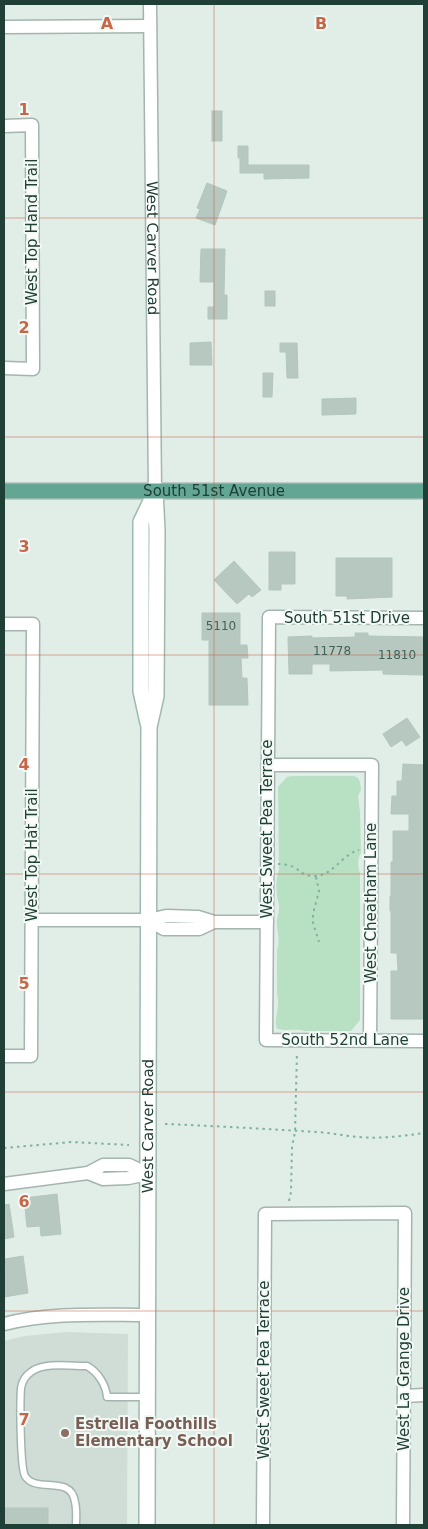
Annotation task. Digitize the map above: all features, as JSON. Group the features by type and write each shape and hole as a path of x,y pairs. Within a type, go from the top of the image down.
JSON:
{"main road":[{"name":"South 51st Avenue","path":"4,491 424,491"}],"street":[{"name":"West Carver Road","path":"147,1525 149,727 156,696 157,530 150,4"},
{"path":"4,27 150,26"},
{"name":"West Top Hand Trail","path":"4,126 32,126 32,368 4,368"},
{"name":"South 51st Drive","path":"269,617 424,618"},
{"name":"West Sweet Pea Terrace","path":"266,1040 269,617"},
{"name":"West Top Hat Trail","path":"4,624 33,624 31,1056 4,1056"},
{"name":"West Cheatham Lane","path":"268,765 372,765 370,1040"},
{"path":"32,920 149,920 166,916 198,917 214,922 266,922"},
{"name":"South 52nd Lane","path":"266,1040 424,1041"},
{"path":"4,1184 88,1173 103,1179 128,1178 148,1174"},
{"name":"West La Grange Drive","path":"287,1214 405,1213 403,1525"},
{"name":"West Sweet Pea Terrace","path":"263,1525 264,1214 287,1214"},
{"path":"4,1324 52,1317 148,1315"},
{"path":"404,1396 424,1395"}],"lane":[{"path":"76,1525 75,1501 69,1490 58,1486 35,1483 25,1475 22,1462 21,1397 23,1381 30,1372 45,1366 87,1366 99,1378 106,1389 107,1397 147,1397"}],"path":[{"path":"267,863 288,865 301,873 319,876 332,870 349,854 371,848"},
{"path":"315,876 319,891 313,914 313,923 319,942"},
{"path":"287,1214 291,1192 292,1147 295,1132 298,1040"},
{"path":"165,1124 319,1132 360,1137 424,1134"},
{"path":"4,1148 72,1142 129,1145"}],"shaded area":[{"name":"Estrella Foothills Elementary School","path":"66,1332 128,1334 127,1525 4,1525 4,1341 25,1336"}],"green space":[{"path":"354,776 360,782 361,790 358,796 361,853 358,863 360,874 360,1020 351,1031 281,1030 276,1025 278,1004 277,950 279,941 277,922 279,908 276,886 279,870 278,787 287,777"}],"building":[{"path":"212,111 222,111 222,141 212,141"},
{"path":"238,146 248,146 248,165 309,165 309,178 264,179 264,173 240,173"},
{"path":"207,183 227,191 215,225 196,218 200,209 197,208"},
{"path":"201,249 225,249 224,295 227,295 227,319 208,319 208,307 214,307 214,282 200,282"},
{"path":"265,291 275,291 275,306 265,306"},
{"path":"211,342 212,365 190,365 190,343"},
{"path":"280,343 297,343 298,378 287,378 286,352 280,352"},
{"path":"263,373 273,373 272,397 263,397"},
{"path":"356,398 356,414 322,415 322,399"},
{"path":"269,552 295,552 295,584 281,584 281,590 269,590"},
{"path":"336,558 392,558 392,597 347,599 347,596 336,596"},
{"path":"234,561 261,590 252,597 249,594 237,604 214,580"},
{"path":"202,613 240,613 240,645 247,645 248,658 241,658 242,678 247,678 248,705 209,705 209,640 202,640"},
{"path":"355,633 368,633 368,636 424,637 424,675 383,674 383,670 330,671 330,664 312,664 312,674 289,674 288,637 355,637"},
{"path":"407,718 420,737 406,746 402,740 391,747 383,734"},
{"path":"403,764 424,765 424,1019 391,1019 391,971 398,971 397,953 391,953 390,896 393,831 409,831 409,814 391,814 392,796 397,796 397,781 402,781"},
{"path":"57,1194 61,1234 41,1236 40,1226 27,1227 24,1198"},
{"path":"9,1204 14,1237 4,1239 4,1205"},
{"path":"23,1256 28,1293 4,1297 5,1259"},
{"path":"4,1508 48,1508 48,1525 4,1525"}],"place":[{"name":"Estrella Foothills Elementary School","path":"65,1433"}]}
